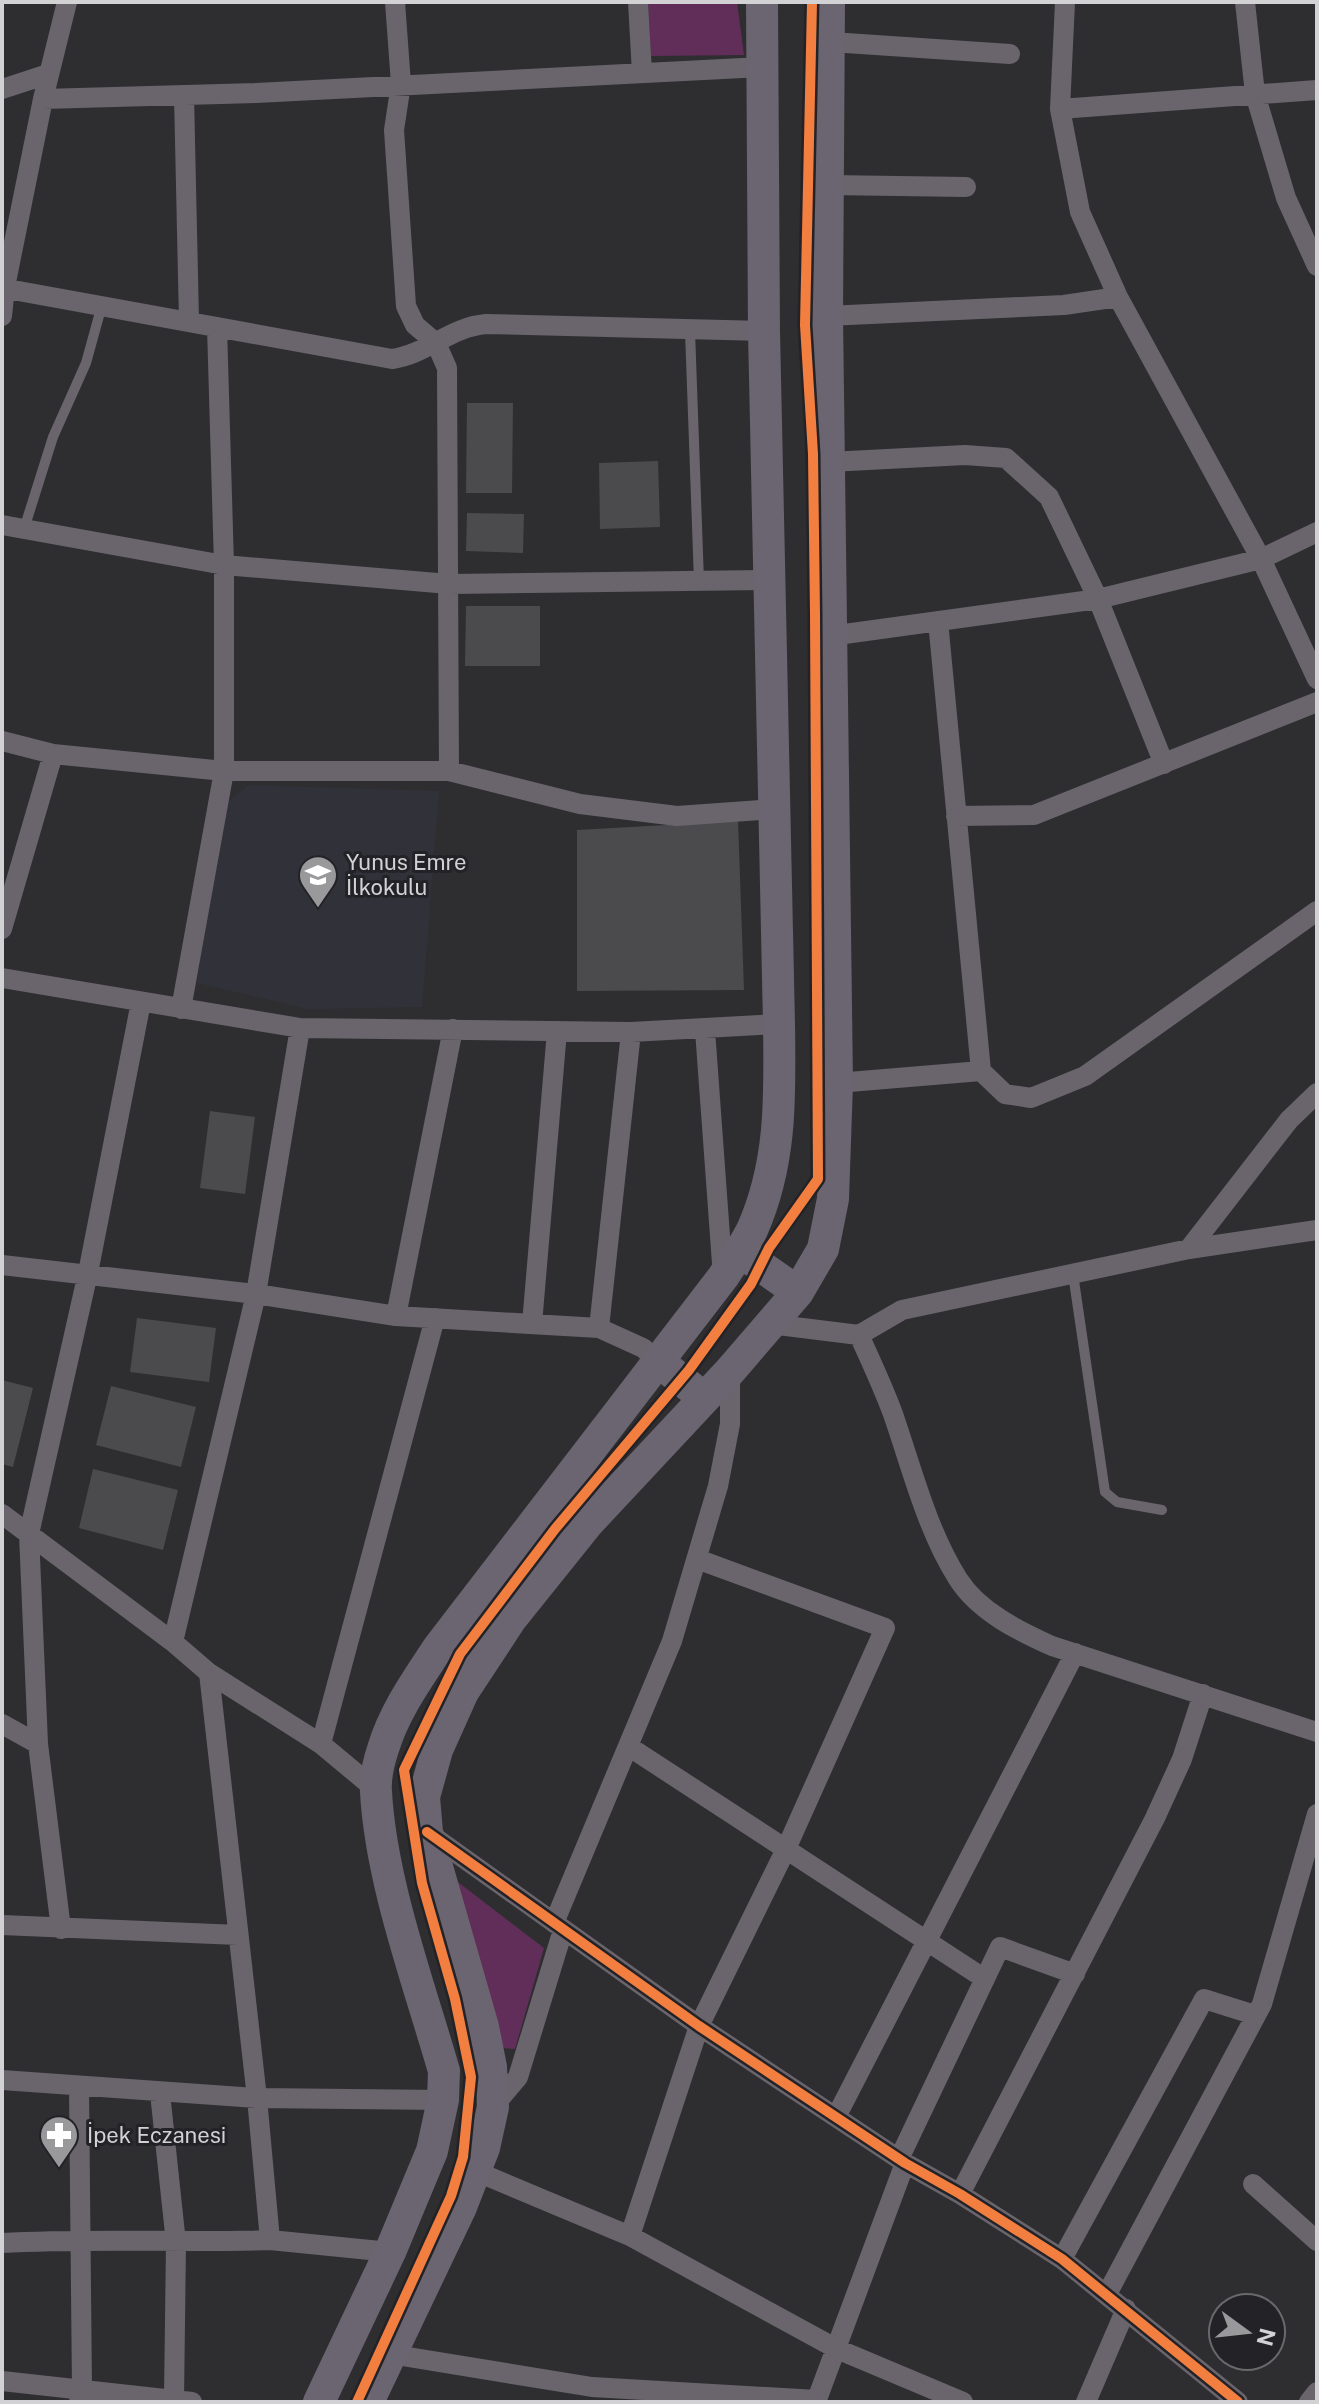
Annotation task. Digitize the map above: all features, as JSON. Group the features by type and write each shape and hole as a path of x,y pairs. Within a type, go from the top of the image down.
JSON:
{"main road":[{"path":"319,2402 390,2252 432,2151 443,2100 444,2071 389,1873 375,1789 382,1750 398,1710 438,1648 731,1264 751,1233 763,1203 776,1152 780,1107 779,1024 764,331 762,2"},
{"path":"368,2402 461,2207 493,2107 491,2067 483,2027 427,1832 424,1797 435,1757 463,1692 511,1619 588,1523 730,1371 798,1292 823,1249 833,1199 837,1083 827,316 829,2"},
{"path":"731,1264 798,1292"},
{"path":"658,1361 704,1398"},
{"path":"387,1737 435,1757"},
{"path":"389,1873 438,1869"}],"street":[{"path":"2,316 3,286 48,74 67,2"},
{"path":"395,2 401,84 394,130 406,306 415,325 436,343 447,368 449,771"},
{"path":"638,2 642,73"},
{"path":"1065,2 1060,109 1080,212 1118,297 1261,559 1317,679"},
{"path":"1245,2 1255,94 1286,198 1317,266"},
{"path":"831,42 1010,54"},
{"path":"43,99 762,67"},
{"path":"2,89 48,74"},
{"path":"1060,109 1317,90"},
{"path":"184,95 189,321"},
{"path":"829,185 966,187"},
{"path":"3,286 392,359 416,354 458,330 486,324 764,331"},
{"path":"827,316 1064,305 1118,297"},
{"path":"181,1009 224,771 224,565 217,327"},
{"path":"829,462 965,455 1006,458 1049,497 1098,599 1164,764"},
{"path":"2,525 224,565 449,584 770,580"},
{"path":"830,636 1098,599 1261,559 1317,532"},
{"path":"938,621 981,1071 1005,1094 1031,1098 1085,1076 1317,911"},
{"path":"956,816 1034,815 1317,702"},
{"path":"2,741 53,754 224,771 449,771 580,804 677,816 775,809"},
{"path":"2,929 53,754"},
{"path":"2,978 300,1028 631,1032 779,1024"},
{"path":"61,1929 38,1744 29,1534 88,1273 141,1002"},
{"path":"173,1642 256,1294 300,1028"},
{"path":"396,1316 453,1029"},
{"path":"705,1030 731,1264"},
{"path":"532,1324 557,1031"},
{"path":"599,1328 631,1032"},
{"path":"837,1083 981,1071"},
{"path":"1189,1249 1289,1120 1317,1093"},
{"path":"770,1324 859,1335 902,1310 1189,1249 1317,1230"},
{"path":"2,1265 256,1294 396,1316 599,1328 643,1348 658,1361"},
{"path":"321,1744 435,1318"},
{"path":"859,1335 891,1409 929,1520 959,1581 987,1609 1020,1631 1075,1653 1317,1732"},
{"path":"493,2107 518,2077 558,1927 672,1641 718,1486 730,1424 730,1371"},
{"path":"2,1514 173,1642 209,1673 321,1744 375,1789"},
{"path":"630,2236 699,2026 786,1849 885,1628 697,1559"},
{"path":"836,2117 1075,1653"},
{"path":"209,1673 270,2240"},
{"path":"960,2194 1155,1818 1182,1759 1203,1694"},
{"path":"2,1724 38,1744"},
{"path":"628,1746 985,1979"},
{"path":"1107,2294 1262,2004 1317,1814"},
{"path":"427,1832 699,2026 902,2161 1062,2259 1238,2402"},
{"path":"2,1925 238,1935"},
{"path":"390,2354 590,2394 816,2401 902,2161 1000,1947 1075,1974"},
{"path":"1062,2259 1204,1999 1255,2015"},
{"path":"2,2080 257,2098 443,2100"},
{"path":"79,2087 81,2396"},
{"path":"2,2381 81,2396 183,2401 176,2243 160,2093"},
{"path":"475,2171 630,2236 837,2349 963,2402"},
{"path":"1253,2184 1317,2241"},
{"path":"2,2243 80,2239 176,2243 270,2240 390,2252"},
{"path":"1086,2402 1126,2309"},
{"path":"1309,2402 1317,2392"}],"lane":[{"path":"24,529 53,437 86,363 102,305"},
{"path":"690,331 699,581"},
{"path":"1073,1274 1105,1492 1117,1502 1162,1510"}],"shaded area":[{"path":"648,2 737,2 744,55 651,56"},
{"name":"Yunus Emre İlkokulu","path":"249,785 439,791 422,1007 308,1009 197,983 216,836 228,801"},
{"path":"454,1879 544,1948 515,2049 502,2048"}],"building":[{"path":"467,403 513,403 512,493 466,493"},
{"path":"658,461 660,527 600,529 599,463"},
{"path":"467,513 524,514 523,553 466,551"},
{"path":"466,606 540,606 540,666 465,666"},
{"path":"738,821 744,990 577,991 577,830"},
{"path":"210,1111 255,1117 245,1194 200,1188"},
{"path":"137,1318 216,1328 209,1382 130,1372"},
{"path":"2,1380 33,1388 13,1467 2,1464"},
{"path":"111,1386 196,1407 181,1467 96,1445"},
{"path":"93,1469 178,1490 163,1550 79,1528"}],"cycle path":[{"path":"357,2402 451,2196 463,2157 471,2077 455,1999 422,1883 404,1770 460,1654 555,1529 689,1370 751,1284 769,1248 818,1179 813,454 805,325 812,2"},
{"path":"427,1832 699,2026 905,2163 1062,2259 1238,2402"}],"place":[{"name":"Yunus Emre İlkokulu","path":"318,909"},
{"name":"İpek Eczanesi","path":"59,2169"}]}
